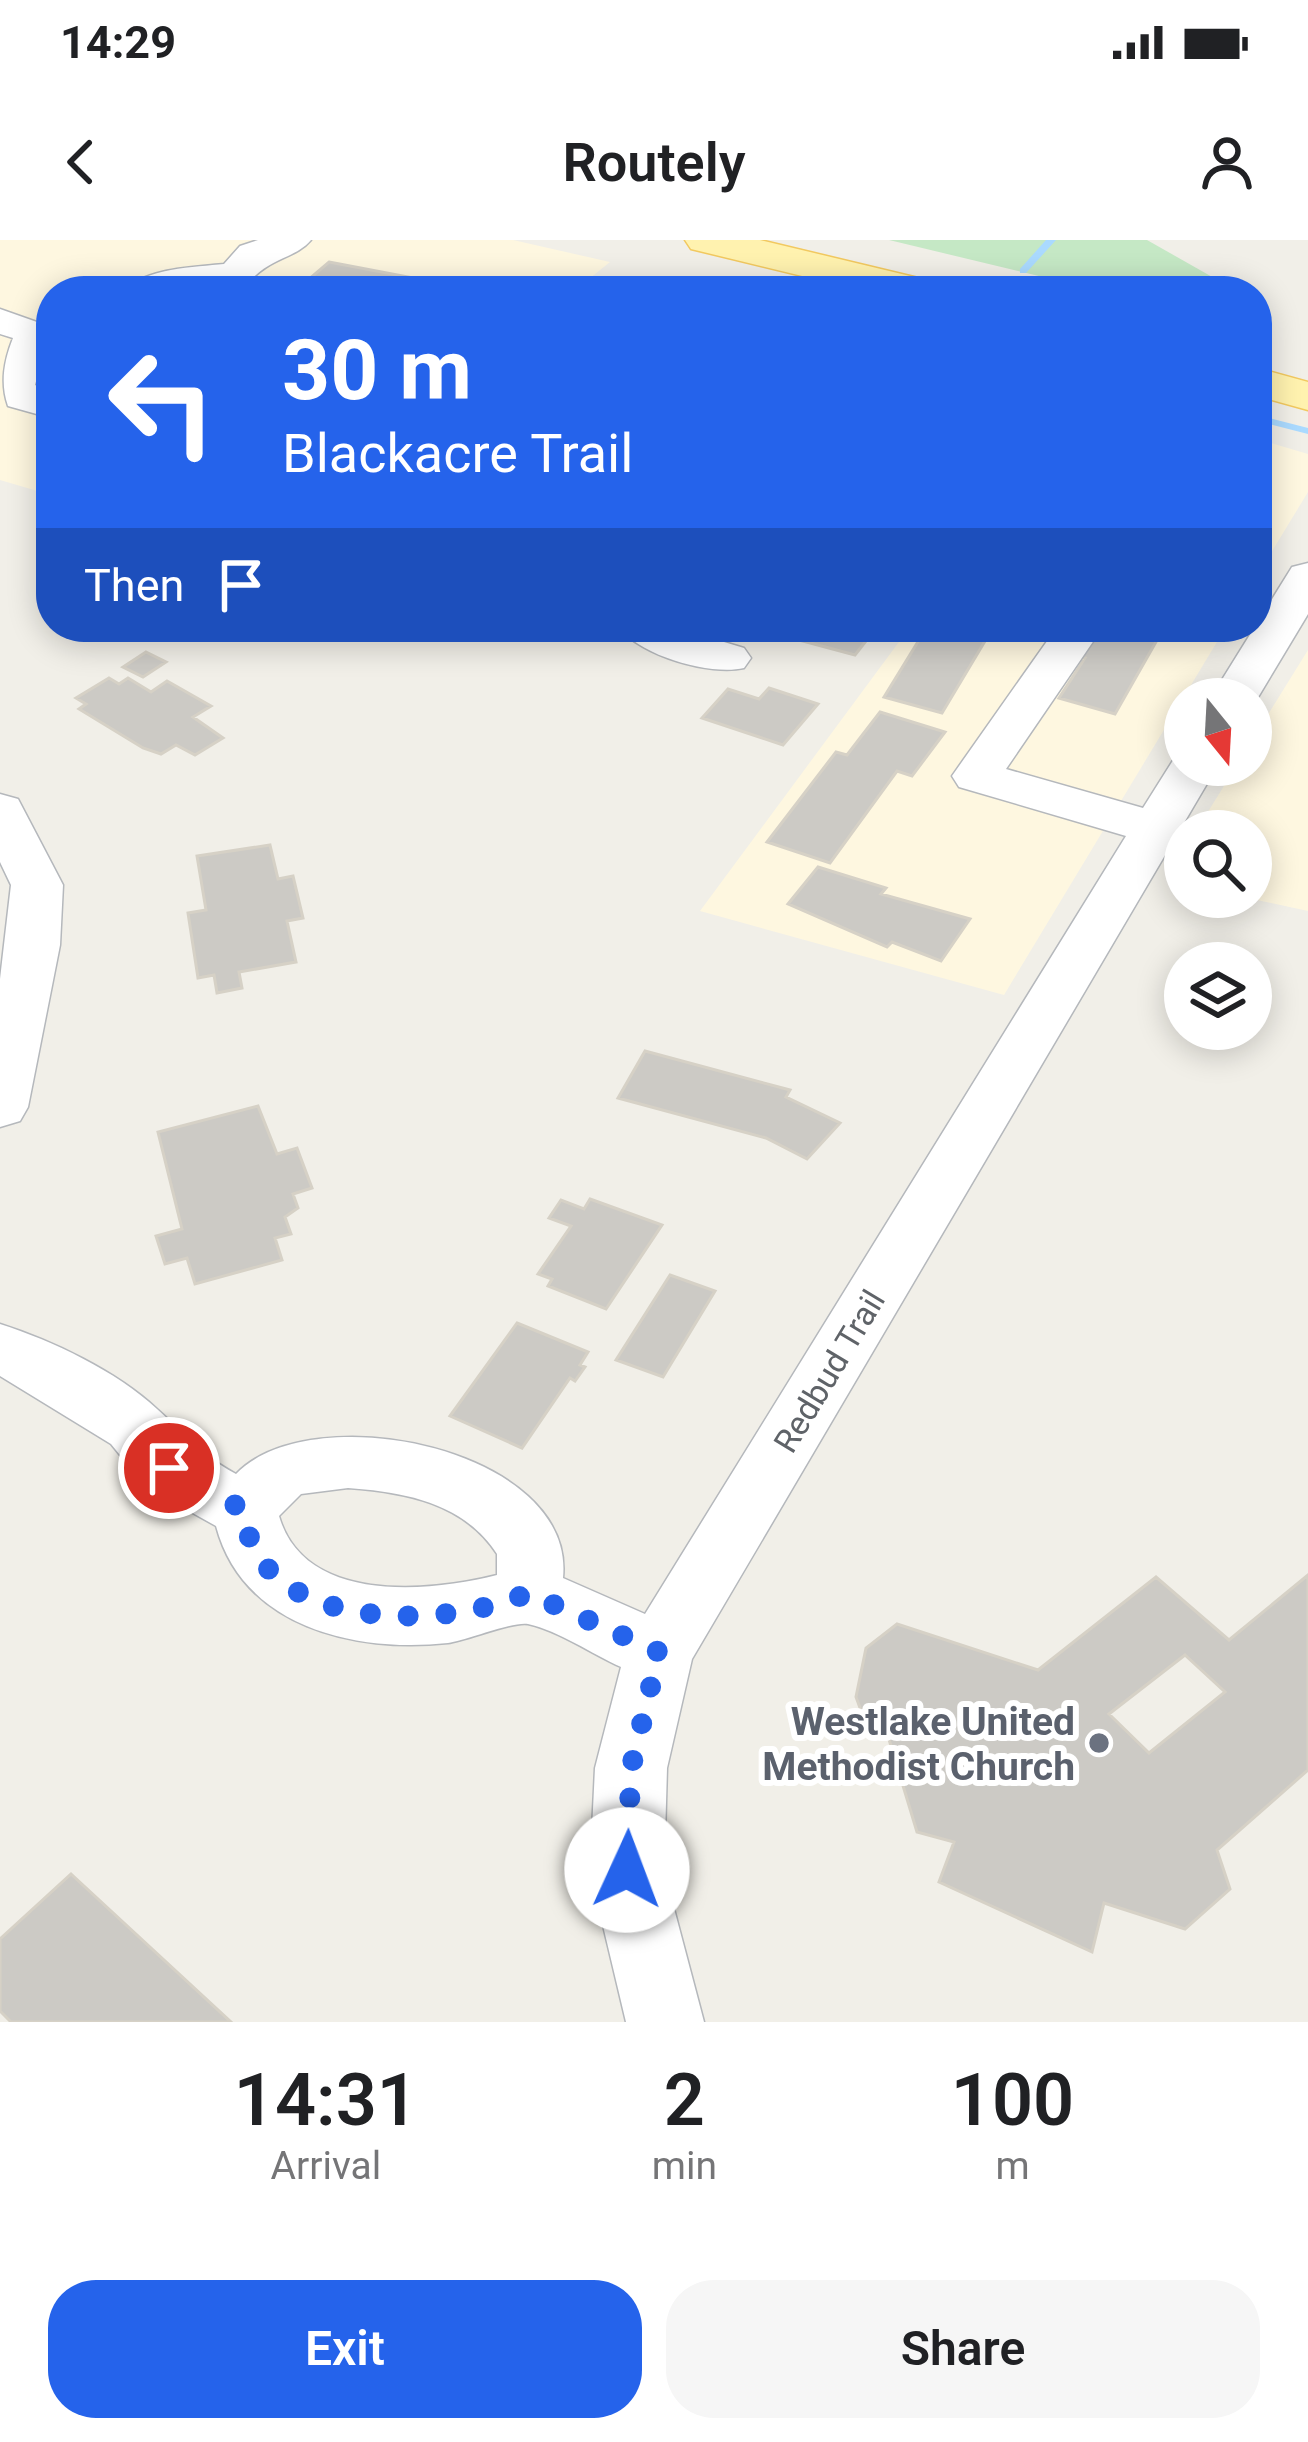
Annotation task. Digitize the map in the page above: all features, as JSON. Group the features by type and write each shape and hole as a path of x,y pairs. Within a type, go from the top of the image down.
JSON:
{"main road":[{"path":"706,240 835,276"},
{"path":"1272,386 1308,396"}],"street":[{"path":"202,276 244,265 293,240"},
{"path":"29,327 15,385 22,398 36,402"},
{"path":"1255,678 1289,645 1305,581 1272,577"},
{"path":"670,642 728,658"},
{"path":"1070,642 976,776 1156,828"},
{"name":"Redbud Trail","path":"665,2022 627,1870 631,1768 659,1652 1181,786"},
{"path":"0,810 37,885 34,945 0,1107"},
{"path":"0,1348 70,1383 134,1426 169,1468 244,1510"},
{"path":"528,1593 531,1550 511,1519 449,1480 389,1462 341,1462 281,1472 244,1510 246,1535 277,1580 328,1606 442,1616 494,1608 528,1593 659,1652"}],"shaded area":[{"path":"0,240 513,240 610,262 593,276 36,276 36,491 0,480"},
{"path":"1272,443 1308,454 1308,492 1272,551"},
{"path":"899,642 1217,642 1195,678 1164,678 1164,730 1004,995 700,911"},
{"path":"1308,650 1308,911 1272,903 1272,810 1209,810 1224,786 1272,786 1272,708"}],"green space":[{"path":"889,240 1147,240 1211,276 1039,276"}],"building":[{"path":"329,262 403,276 313,276"},
{"path":"807,642 865,642 855,655"},
{"path":"918,642 984,642 942,713 884,697"},
{"path":"1088,642 1156,642 1115,714 1059,698 1085,658 1077,656"},
{"path":"146,652 166,662 143,677 123,667"},
{"path":"109,678 119,684 128,678 151,692 167,681 211,706 193,717 223,738 195,755 176,745 161,754 143,748 79,709 86,704 76,698"},
{"path":"769,688 818,704 783,745 702,718 728,689 759,699"},
{"path":"880,712 945,732 912,776 897,771 830,863 767,842 836,752 847,755"},
{"path":"270,845 278,879 293,876 303,918 287,921 296,962 239,972 242,988 217,993 214,975 198,978 188,913 206,910 197,856"},
{"path":"818,867 886,888 881,894 970,919 941,961 892,942 887,947 788,904"},
{"path":"645,1051 790,1090 786,1097 840,1123 807,1159 766,1138 618,1098"},
{"path":"258,1106 277,1154 297,1148 312,1188 293,1194 298,1208 285,1217 291,1234 275,1238 282,1260 195,1284 187,1258 165,1264 156,1236 182,1229 158,1132"},
{"path":"590,1199 662,1225 606,1309 548,1286 552,1279 538,1274 571,1226 549,1218 561,1200 584,1209"},
{"path":"670,1275 715,1291 663,1377 616,1360"},
{"path":"517,1323 588,1352 580,1365 585,1367 575,1381 570,1378 522,1448 450,1416"},
{"name":"Westlake United Methodist Church","path":"1308,1575 1308,1770 1217,1850 1230,1889 1185,1929 1104,1903 1092,1952 939,1882 954,1842 917,1832 881,1713 863,1716 856,1697 866,1648 897,1624 1038,1670 1156,1577 1229,1640","holes":["1185,1655 1225,1692 1149,1753 1109,1714"]},
{"path":"71,1874 231,2022 11,2022 0,2011 0,1939"}],"waterway":[{"path":"1023,271 1051,240"},
{"path":"1272,422 1305,431"}],"place":[{"name":"Westlake United Methodist Church","path":"1099,1743"}],"route":[{"path":"169,1468 208,1494 244,1510 246,1535 277,1580 328,1606 442,1616 494,1608 528,1593 659,1652 631,1768 627,1870"}]}
